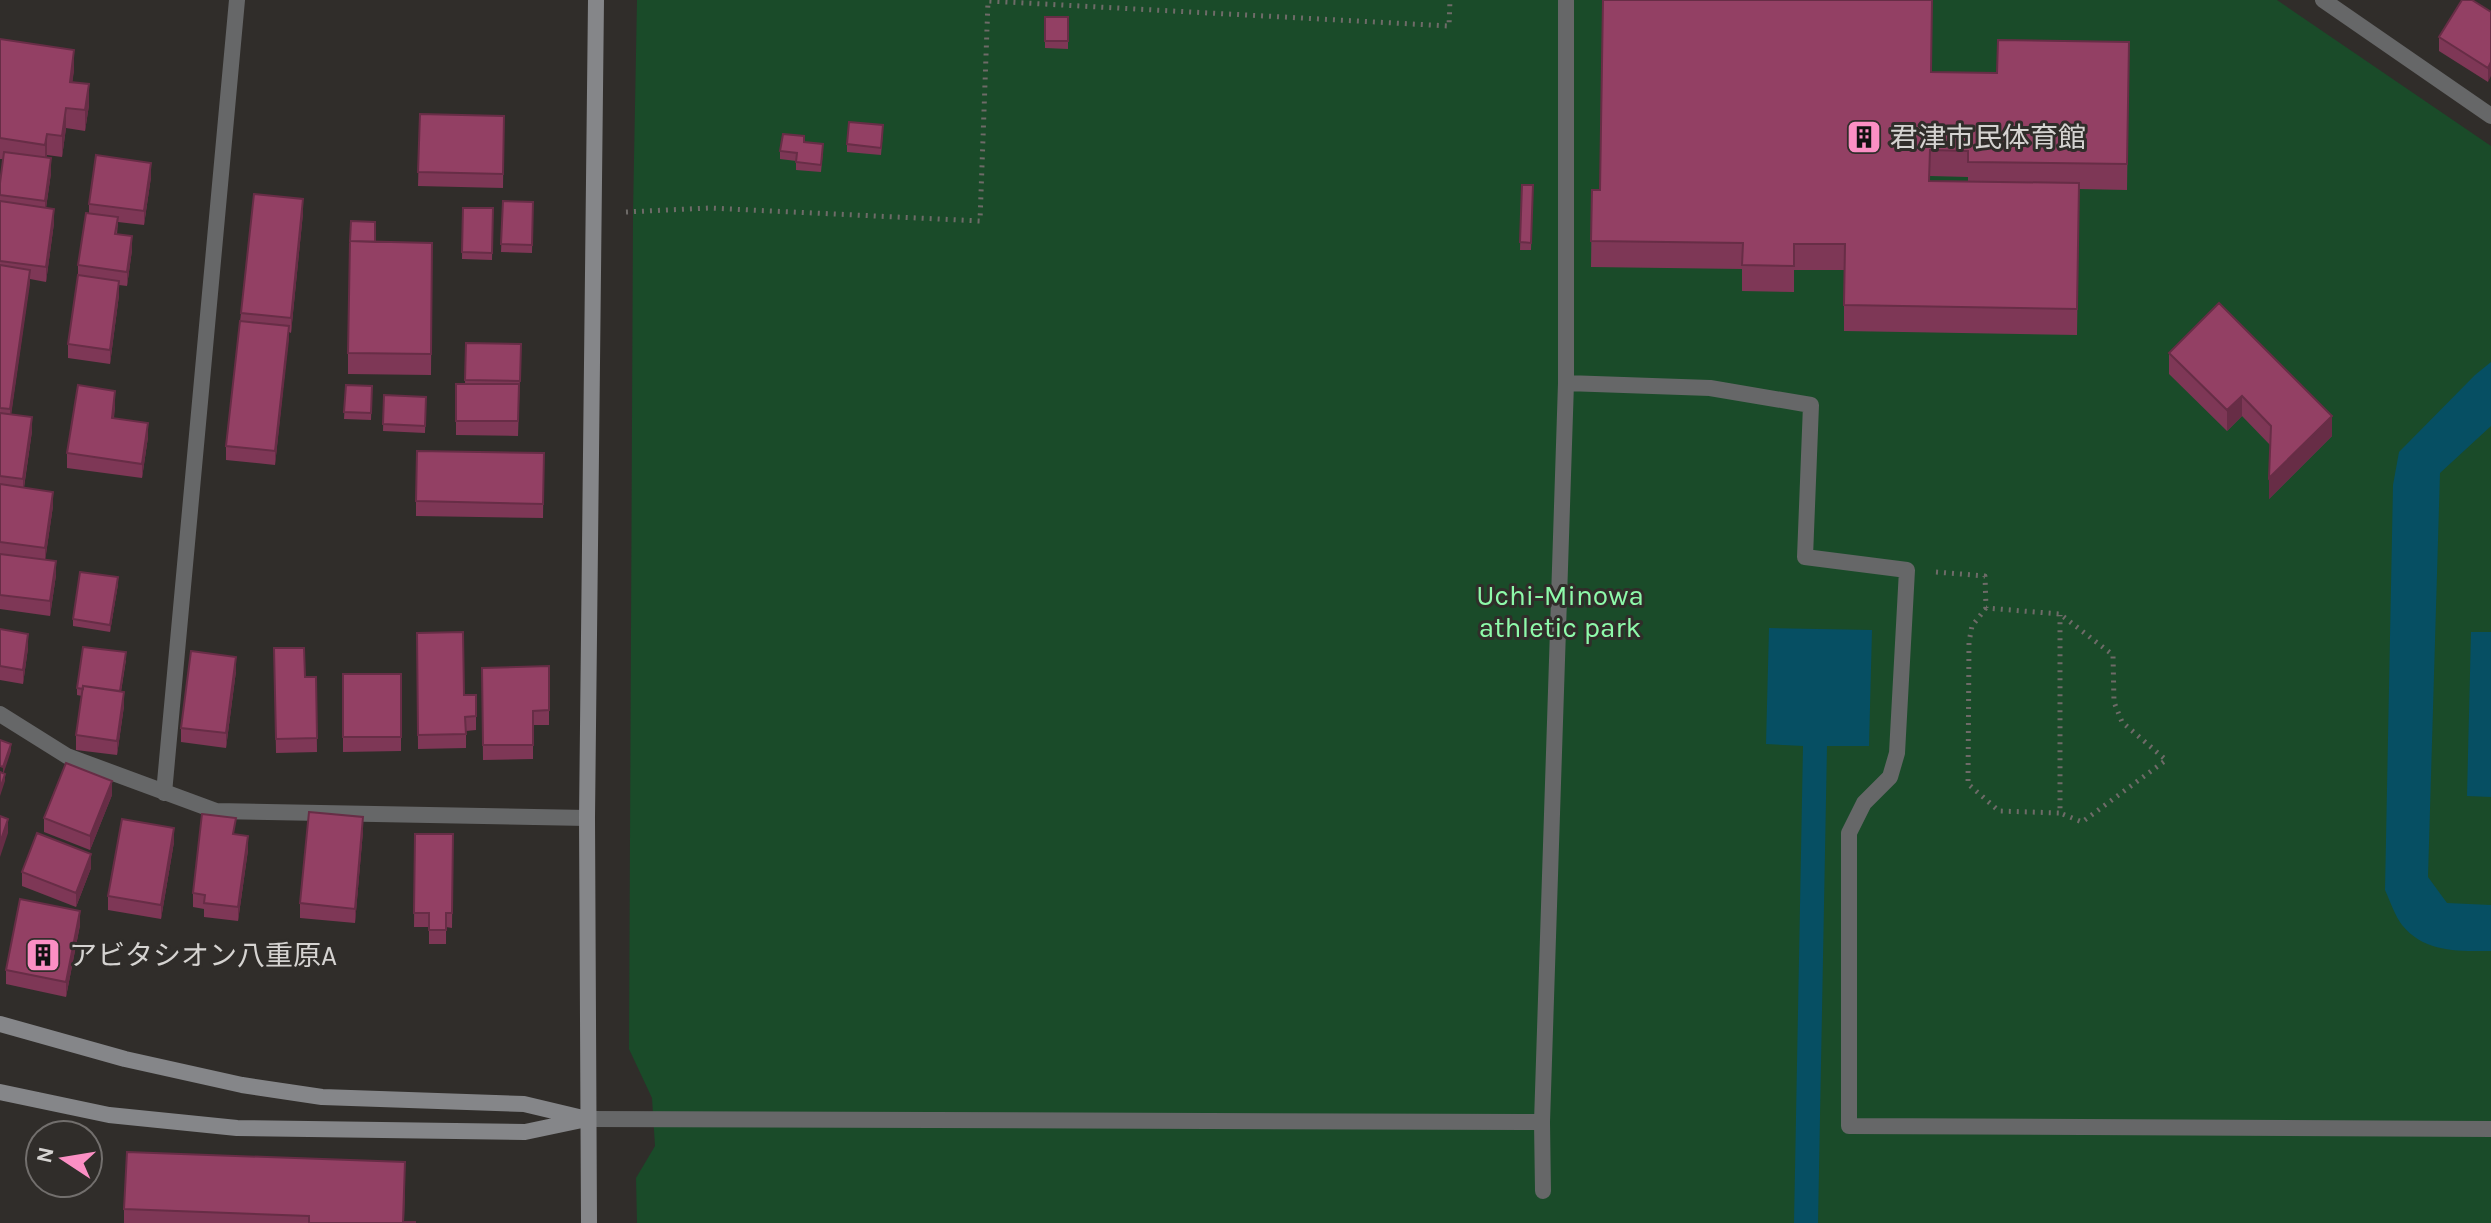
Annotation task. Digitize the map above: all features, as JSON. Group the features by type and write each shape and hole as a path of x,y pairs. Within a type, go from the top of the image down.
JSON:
{"street":[{"path":"164,793 237,0"},
{"path":"589,1223 587,818 596,0"},
{"path":"1543,1191 1542,1122 1566,383 1566,0"},
{"path":"2323,0 2491,116"},
{"path":"1566,383 1710,388 1811,405 1805,557 1907,570 1897,753 1890,777 1864,803 1849,833 1849,1126 2491,1129"},
{"path":"0,714 67,756 216,811 587,818"},
{"path":"0,1024 125,1059 242,1085 322,1097 524,1104 587,1119"},
{"path":"0,1092 109,1115 237,1128 525,1132 587,1119 1542,1122"}],"path":[{"path":"626,212 709,208 980,221 988,1 1449,26 1450,0"},
{"path":"1907,570 1985,576 1986,608 1972,626 1969,642 1968,784 1999,811 2060,813 2082,822 2166,760 2122,722 2114,702 2113,655 2060,614 1986,608"},
{"path":"2060,614 2060,813"}],"green space":[{"name":"Uchi-Minowa athletic park","path":"637,0 2277,0 2491,146 2491,1223 637,1223 636,1178 655,1146 652,1098 629,1049"}],"water":[{"path":"2491,362 2491,426 2440,473 2428,877 2447,903 2491,905 2491,951 2466,951 2432,946 2411,934 2399,921 2385,890 2393,485 2399,452"},
{"path":"1769,628 1872,630 1869,746 1827,746 1818,1223 1794,1223 1803,746 1766,744"},
{"path":"2471,632 2491,632 2491,797 2467,796"}],"building":[{"name":"君津市民体育館","path":"1603,0 1932,0 1931,72 1997,73 1998,40 2129,42 2127,164 1968,162 1968,151 1930,150 1929,181 2079,183 2077,309 1844,305 1845,244 1794,244 1794,266 1742,265 1743,243 1591,241 1592,190 1600,190"},
{"path":"2462,0 2472,0 2491,12 2491,62 2488,68 2439,37"},
{"path":"1045,17 1068,17 1068,41 1045,41"},
{"path":"0,39 74,50 70,82 89,84 85,110 66,108 62,136 47,134 45,145 0,138"},
{"path":"420,114 504,116 503,174 418,172"},
{"path":"849,122 883,125 881,148 847,144"},
{"path":"783,134 804,136 804,142 823,144 821,165 796,162 797,153 780,151"},
{"path":"4,152 51,158 45,201 0,195"},
{"path":"96,155 151,163 144,211 89,204"},
{"path":"1522,185 1533,185 1531,243 1520,242"},
{"path":"254,194 303,199 291,318 241,313"},
{"path":"0,201 54,209 46,267 0,261"},
{"path":"503,201 533,202 532,245 501,244"},
{"path":"463,208 493,208 492,253 462,252"},
{"path":"86,213 118,217 115,234 132,236 127,272 78,265"},
{"path":"351,221 375,222 375,242 350,241"},
{"path":"350,241 432,243 431,354 348,353"},
{"path":"0,265 30,270 10,409 0,408"},
{"path":"78,275 119,281 110,350 68,344"},
{"path":"2219,303 2332,416 2269,478 2271,426 2242,396 2227,410 2169,353"},
{"path":"240,321 289,326 275,451 226,446"},
{"path":"466,343 521,344 520,381 465,380"},
{"path":"456,384 519,384 518,421 456,421"},
{"path":"78,385 115,391 112,418 148,423 142,464 67,453"},
{"path":"346,385 372,386 371,413 344,412"},
{"path":"384,395 426,397 425,426 383,424"},
{"path":"0,413 32,417 23,479 0,476"},
{"path":"417,451 544,453 543,504 416,501"},
{"path":"0,484 53,492 45,548 0,542"},
{"path":"0,554 56,561 50,601 0,595"},
{"path":"80,572 118,577 110,625 73,619"},
{"path":"0,629 28,634 23,670 0,666"},
{"path":"463,632 464,695 476,695 476,716 465,717 466,734 418,735 417,633"},
{"path":"83,647 126,652 120,691 83,686 83,689 77,688"},
{"path":"274,648 304,648 305,677 316,677 317,738 276,739"},
{"path":"191,651 236,657 226,733 181,728"},
{"path":"549,666 549,710 533,711 533,745 483,745 482,668"},
{"path":"343,674 401,674 401,737 343,737"},
{"path":"83,686 124,692 117,741 76,735"},
{"path":"0,740 11,744 3,767 0,766"},
{"path":"66,763 112,781 90,836 44,818"},
{"path":"0,772 5,774 0,789"},
{"path":"309,812 363,817 355,909 300,903"},
{"path":"202,814 236,818 233,834 248,836 238,907 204,903 205,895 193,893"},
{"path":"0,816 8,819 0,843"},
{"path":"122,819 174,828 161,905 108,896"},
{"path":"37,833 91,854 76,893 22,872"},
{"path":"415,834 453,834 452,913 446,913 446,930 429,930 429,913 414,913"},
{"name":"アビタシオン八重原A","path":"20,899 80,911 66,982 6,970"},
{"path":"127,1152 405,1162 403,1222 415,1223 309,1223 309,1216 124,1209"}],"place":[{"name":"君津市民体育館","path":"1864,137"},
{"name":"アビタシオン八重原A","path":"43,955"}]}
